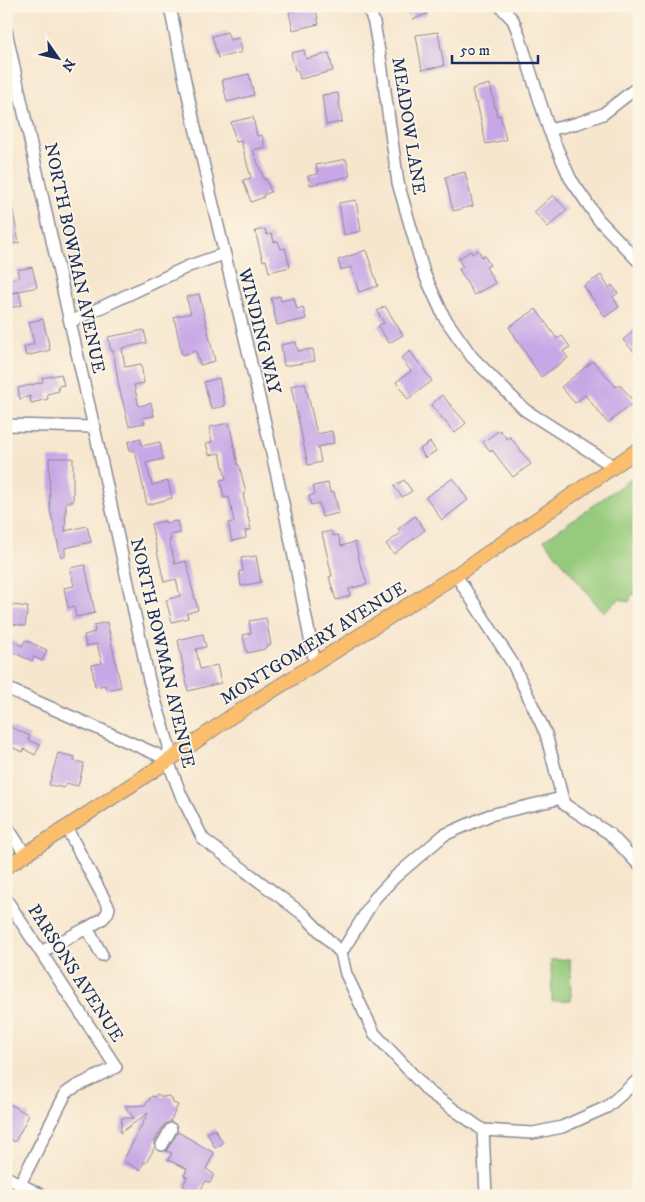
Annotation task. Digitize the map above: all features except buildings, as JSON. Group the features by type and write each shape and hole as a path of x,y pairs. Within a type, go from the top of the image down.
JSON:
{"main road":[{"name":"MONTGOMERY AVENUE","path":"8,863 25,854 168,761 232,716 456,575 639,449"}],"street":[{"name":"WINDING WAY","path":"170,6 224,254 275,468 315,664"},
{"name":"MEADOW LANE","path":"368,6 374,23 381,63 398,183 424,273 444,317 472,357 525,410 614,466"},
{"path":"504,8 513,20 518,32 549,130 570,178 598,219 639,262"},
{"name":"NORTH BOWMAN AVENUE","path":"6,31 95,427 147,672 169,746 168,761 181,795 204,839 304,915 341,953 346,974 374,1033 430,1092 483,1130"},
{"path":"549,130 603,114 639,86"},
{"path":"70,322 189,266 224,254"},
{"path":"6,425 95,427"},
{"path":"456,575 513,664 546,734 564,804 610,834 639,865"},
{"path":"6,688 168,761"},
{"path":"341,953 376,898 395,877 444,835 490,815 562,798"},
{"path":"6,825 25,854"},
{"path":"41,952 103,919 108,914 109,908 66,827"},
{"name":"PARSONS AVENUE","path":"6,899 116,1067 74,1087 66,1094 19,1190"},
{"path":"87,928 102,955"},
{"path":"486,1196 483,1130 533,1132 562,1127 607,1107 639,1079"},
{"path":"162,1145 171,1129"},
{"path":"6,1177 19,1190 43,1196"}],"green space":[{"path":"639,473 639,595 632,594 629,602 620,599 603,612 544,540"},
{"path":"570,959 571,1000 552,1001 551,960"}]}
